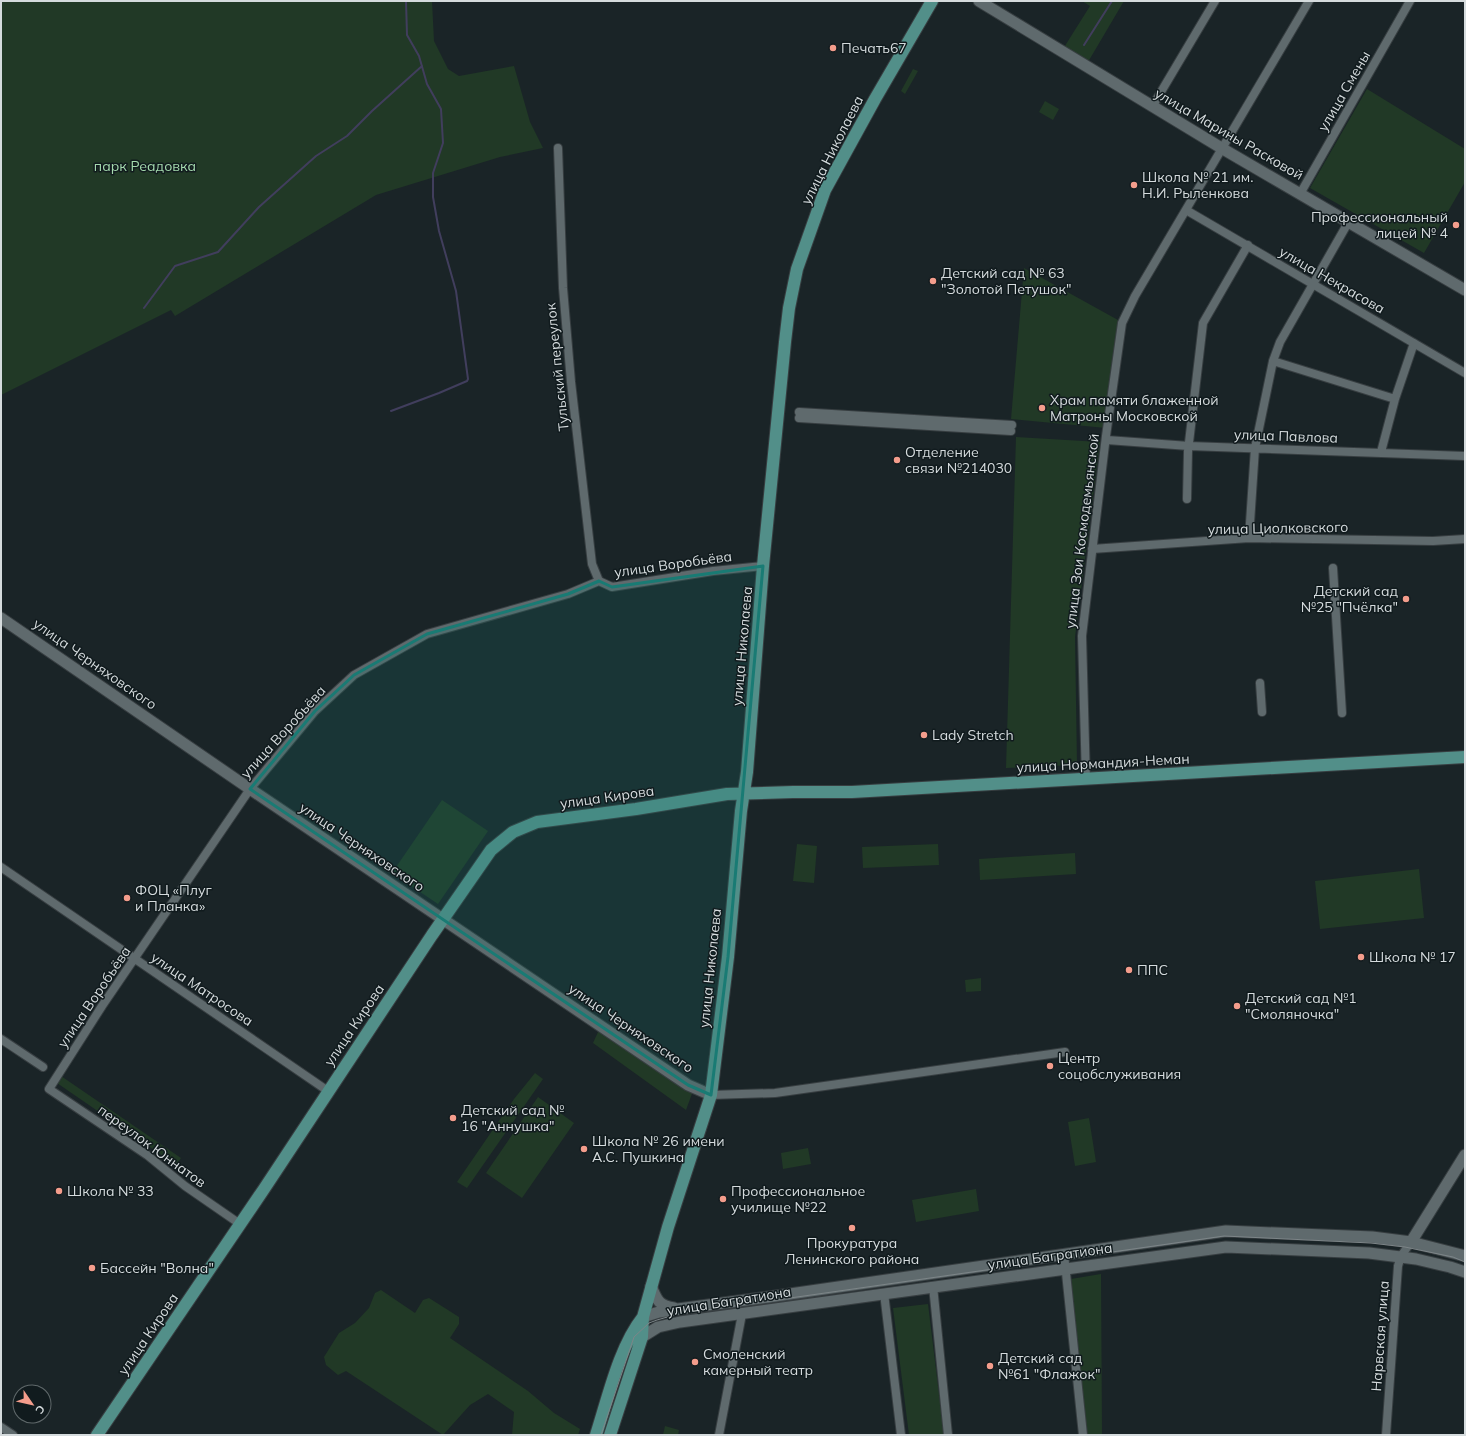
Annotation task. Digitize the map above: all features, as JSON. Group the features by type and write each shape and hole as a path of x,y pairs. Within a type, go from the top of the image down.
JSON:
{"main road":[{"name":"улица Николаева","path":"610,1435 642,1337 648,1315 651,1286 668,1227 711,1095 728,957 733,895 747,772 763,566 786,328 797,269 825,190 879,92 932,1"},
{"name":"улица Марины Расковой","path":"979,1 1152,107 1465,290"},
{"name":"улица Черняховского","path":"1,618 250,789 688,1085 711,1095"},
{"name":"улица Нормандия-Неман","path":"744,793 852,792 1086,780 1465,757"},
{"name":"улица Кирова","path":"97,1435 240,1224 443,919 492,850 513,832 537,822 636,809 726,794 744,793"},
{"path":"1411,1242 1465,1155"},
{"name":"улица Багратиона","path":"648,1315 678,1309 1226,1231 1372,1238 1411,1242 1465,1256"},
{"name":"улица Багратиона","path":"642,1337 658,1327 680,1322 933,1286 1226,1247 1369,1253 1401,1256 1450,1267 1465,1272"},
{"path":"651,1286 661,1305 678,1309"},
{"name":"улица Николаева","path":"596,1435 625,1348 635,1327 648,1315"},
{"path":"648,1315 658,1327"}],"street":[{"path":"1152,107 1215,1"},
{"name":"улица Зои Космодемьянской","path":"1086,780 1082,636 1122,323 1135,296 1309,1"},
{"name":"улица Смены","path":"1300,194 1410,1"},
{"name":"Тульский переулок","path":"558,148 562,288 571,382 592,564 599,581"},
{"name":"улица Некрасова","path":"1186,210 1465,373"},
{"path":"1249,538 1255,448 1272,360 1280,342 1349,221"},
{"path":"1187,499 1189,446 1203,322 1248,246"},
{"path":"1381,452 1395,399 1414,343"},
{"path":"1272,360 1395,399"},
{"path":"799,415 1012,428"},
{"name":"улица Павлова","path":"1107,440 1189,446 1465,456"},
{"name":"улица Циолковского","path":"1092,549 1249,538 1433,541 1465,539"},
{"name":"улица Воробьёва","path":"48,1089 250,789 315,712 354,675 427,634 568,594 599,581 612,587 713,571 763,566"},
{"path":"1333,568 1342,713"},
{"path":"1260,683 1262,712"},
{"name":"улица Матросова","path":"1,867 328,1091"},
{"path":"1,1039 43,1067"},
{"path":"711,1095 775,1093 1064,1052"},
{"name":"переулок Юннатов","path":"48,1089 147,1155 185,1186 240,1224"},
{"name":"Нарвская улица","path":"1386,1435 1398,1266 1401,1256 1411,1242"},
{"path":"1064,1254 1067,1269 1083,1435"},
{"path":"933,1286 948,1435"},
{"path":"884,1294 901,1435"},
{"path":"719,1435 742,1314"},
{"path":"1,1427 14,1435"}],"highlighted area":[{"path":"763,566 728,957 711,1095 688,1085 250,789 315,711 354,675 427,634 568,594 599,581 612,587"}],"green space":[{"name":"парк Реадовка","path":"1,1 432,1 434,41 448,69 459,76 514,66 530,122 543,148 500,157 376,195 175,316 171,310 1,395"},
{"path":"1082,1 1124,1 1088,62 1063,49 1090,6"},
{"path":"913,69 918,71 905,94 901,91"},
{"path":"1367,89 1465,149 1465,182 1424,253 1310,188"},
{"path":"1045,101 1059,109 1053,120 1039,112"},
{"path":"1024,268 1118,320 1106,428 1011,419"},
{"path":"1016,437 1100,442 1075,637 1077,765 1006,768"},
{"path":"442,800 488,831 438,904 392,873"},
{"path":"797,844 817,846 814,883 793,881"},
{"path":"938,844 939,865 863,868 862,847"},
{"path":"1075,853 1076,874 980,880 979,859"},
{"path":"1419,869 1424,918 1320,929 1315,881"},
{"path":"981,978 981,991 966,992 965,980"},
{"path":"599,1030 693,1091 686,1110 593,1043"},
{"path":"535,1073 543,1079 467,1188 457,1182 514,1099"},
{"path":"61,1076 181,1158 176,1165 57,1083"},
{"path":"538,1097 574,1123 522,1198 486,1173"},
{"path":"1089,1118 1096,1162 1075,1166 1068,1122"},
{"path":"808,1148 811,1164 783,1169 781,1153"},
{"path":"976,1189 979,1211 916,1222 912,1200"},
{"path":"1101,1274 1102,1435 1085,1435 1071,1279"},
{"path":"381,1290 415,1313 423,1300 429,1298 459,1317 459,1324 450,1338 528,1391 554,1413 580,1429 578,1435 512,1435 514,1412 488,1394 470,1405 443,1435 346,1371 338,1375 326,1365 324,1357 339,1333 355,1323 369,1308 375,1293"},
{"path":"928,1304 944,1435 909,1435 893,1308"},
{"path":"665,1426 679,1430 678,1435 663,1435"}],"waterway":[{"path":"391,411 439,393 467,381 468,379 456,291 439,231 433,197 433,173 443,143 441,109 427,84 419,56 407,35 406,1"},
{"path":"1084,45 1112,1"},
{"path":"144,308 175,266 218,252 259,207 316,156 347,136 372,111 422,66"}],"tram line":[{"path":"601,1435 634,1337 649,1323 678,1314 1224,1236 1371,1243 1405,1247 1453,1257 1465,1262"}],"place":[{"name":"Печать67","path":"833,48"},
{"name":"Школа № 21 им. Н.И. Рыленкова","path":"1134,185"},
{"name":"Профессиональный лицей № 4","path":"1456,225"},
{"name":"Детский сад № 63 \"Золотой Петушок\"","path":"933,281"},
{"name":"Храм памяти блаженной Матроны Московской","path":"1042,408"},
{"name":"Отделение связи №214030","path":"897,460"},
{"name":"Детский сад №25 \"Пчёлка\"","path":"1406,599"},
{"name":"Lady Stretch","path":"924,735"},
{"name":"ФОЦ «Плуг и Планка»","path":"127,898"},
{"name":"Школа № 17","path":"1361,957"},
{"name":"ППС","path":"1129,970"},
{"name":"Детский сад №1 \"Смоляночка\"","path":"1237,1006"},
{"name":"Центр соцобслуживания","path":"1050,1066"},
{"name":"Детский сад № 16 \"Аннушка\"","path":"453,1118"},
{"name":"Школа № 26 имени А.С. Пушкина","path":"584,1149"},
{"name":"Школа № 33","path":"59,1191"},
{"name":"Профессиональное училище №22","path":"723,1199"},
{"name":"Прокуратура Ленинского района","path":"852,1228"},
{"name":"Бассейн \"Волна\"","path":"92,1268"},
{"name":"Смоленский камерный театр","path":"695,1362"},
{"name":"Детский сад №61 \"Флажок\"","path":"990,1366"}]}
